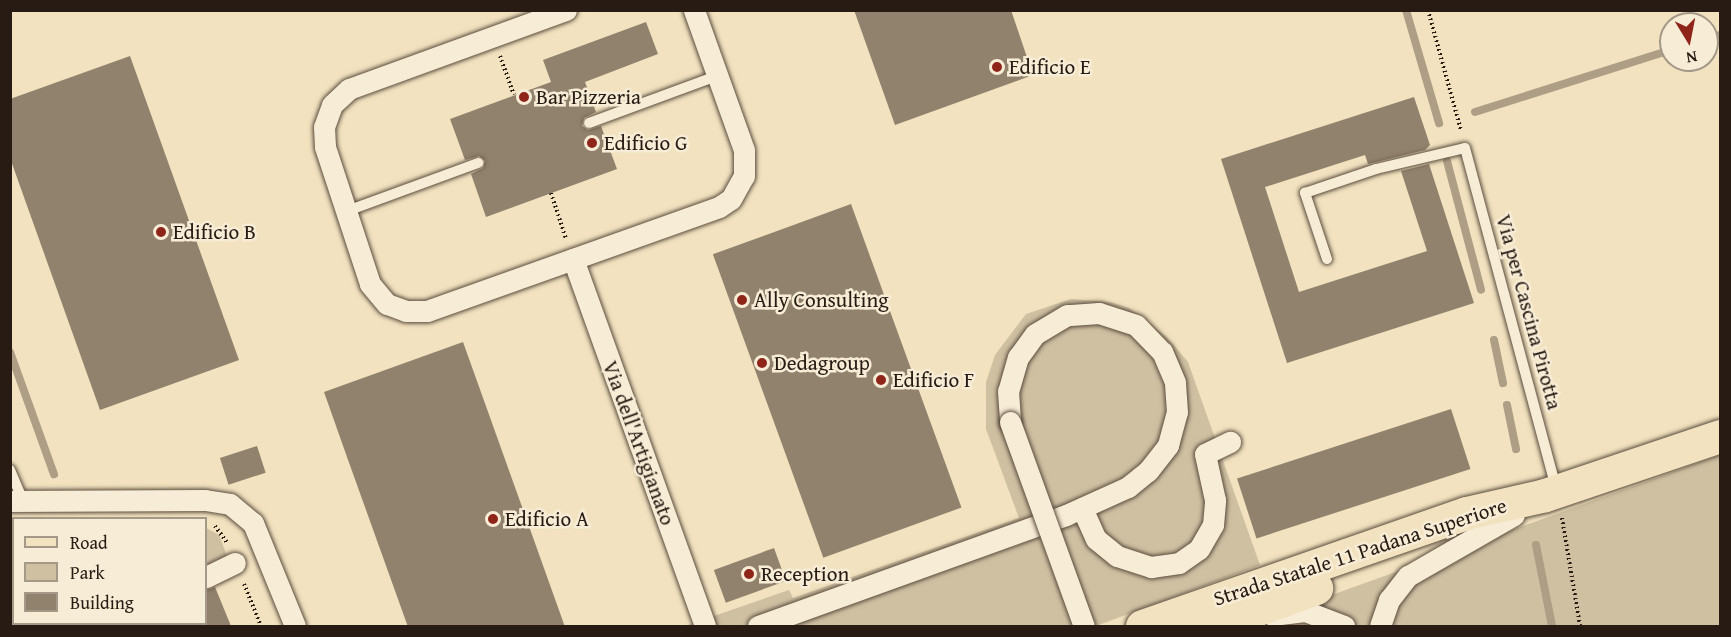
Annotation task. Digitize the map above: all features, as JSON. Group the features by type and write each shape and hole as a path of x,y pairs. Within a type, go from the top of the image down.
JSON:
{"main road":[{"name":"Strada Statale 11 Padana Superiore","path":"1142,627 1466,513 1551,493 1720,436"},
{"name":"Strada Statale 11 Padana Superiore","path":"1211,627 1514,515 1551,493"}],"street":[{"path":"566,10 349,89 335,100 326,115 323,135 372,287 387,304 406,311 427,311 719,207 738,190 745,170 745,153 693,10"},
{"name":"Via dell'Artigianato","path":"573,259 705,627"},
{"path":"758,627 1091,505 1140,479 1162,454 1174,430 1178,407 1175,382 1168,362 1150,335 1132,323 1106,314 1074,313 1055,319 1035,334 1015,364 1008,397 1010,422 1084,627"},
{"path":"1091,505 1096,539 1117,556 1151,567 1179,563 1199,549 1213,525 1215,500 1205,454 1230,442"},
{"path":"21,507 205,500 236,506 253,523 295,627"},
{"path":"1380,627 1389,600 1408,576 1514,515"},
{"path":"207,577 235,563"},
{"path":"1237,627 1273,614 1300,611 1323,616 1344,627"}],"lane":[{"path":"589,123 717,76"},
{"path":"1327,259 1305,193 1376,170 1465,148"},
{"name":"Via per Cascina Pirotta","path":"1465,148 1551,493"},
{"path":"347,211 478,163"},
{"path":"10,470 21,507"}],"path":[{"path":"1428,10 1465,148"},
{"path":"493,37 514,95"},
{"path":"551,193 573,259"},
{"path":"1551,493 1580,627"}],"green space":[{"path":"1071,299 1110,302 1129,308 1167,337 1188,362 1260,565 1096,626 685,626 789,590 793,598 1019,518 986,429 986,382 995,355 1026,314"},
{"path":"1720,455 1720,626 1246,626"},
{"path":"207,529 219,535 228,558 207,568"},
{"path":"10,534 12,625 32,625 11,626"}],"building":[{"name":"Edificio E","path":"854,10 1011,10 1033,75 895,125"},
{"name":"Edificio G","path":"646,22 658,54 585,82 596,112 584,118 582,126 588,130 601,126 617,169 486,217 471,174 483,168 485,161 479,156 465,160 450,119 551,82 543,60"},
{"name":"Edificio B","path":"130,56 239,360 100,410 10,158 10,99"},
{"path":"1414,97 1430,145 1425,150 1368,164 1365,155 1265,187 1299,292 1427,251 1401,171 1429,164 1474,303 1287,363 1221,159"},
{"name":"Edificio F","path":"851,204 961,508 823,558 713,254"},
{"name":"Edificio A","path":"463,342 565,627 408,627 347,457 324,392"},
{"path":"1451,409 1470,469 1256,538 1237,479"},
{"path":"257,446 266,473 229,485 220,458"},
{"name":"Reception","path":"774,548 786,581 726,603 714,570"},
{"path":"215,587 231,626 206,626 207,590"}],"waterway":[{"path":"1406,10 1439,123"},
{"path":"1475,112 1659,54"},
{"path":"1447,161 1481,290"},
{"path":"1494,340 1503,383"},
{"path":"10,352 54,474"},
{"path":"1507,405 1516,449"},
{"path":"1536,545 1552,626"}],"place":[{"name":"Edificio E","path":"997,67"},
{"name":"Bar Pizzeria","path":"524,97"},
{"name":"Edificio G","path":"592,143"},
{"name":"Edificio B","path":"161,232"},
{"name":"Ally Consulting","path":"742,300"},
{"name":"Dedagroup","path":"762,363"},
{"name":"Edificio F","path":"881,380"},
{"name":"Edificio A","path":"493,519"},
{"name":"Reception","path":"749,574"}]}
